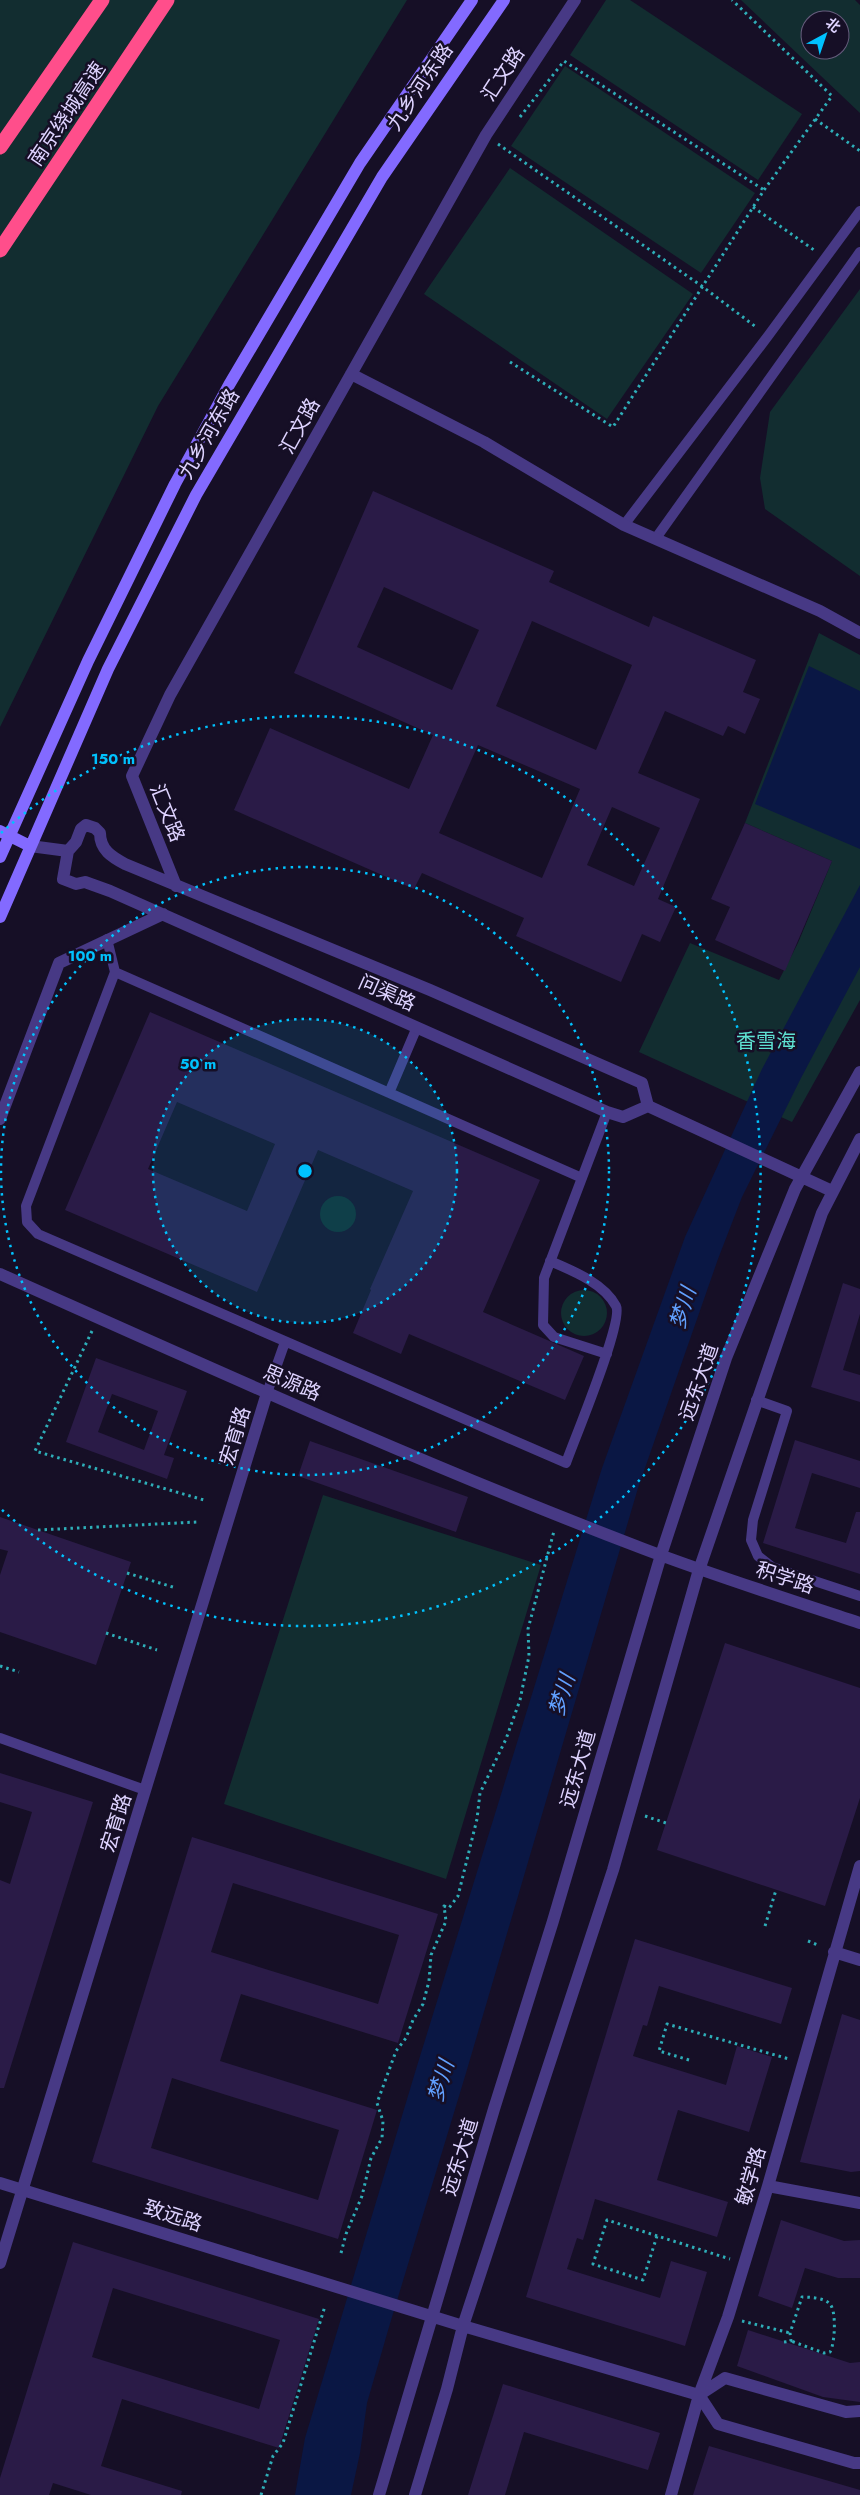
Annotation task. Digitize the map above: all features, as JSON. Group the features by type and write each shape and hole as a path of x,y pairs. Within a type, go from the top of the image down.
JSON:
{"highway":[{"name":"南京绕城高速","path":"0,147 102,0"},
{"name":"南京绕城高速","path":"0,250 167,0"}],"main road":[{"name":"九乡河东路","path":"0,857 4,834 174,484 224,393 360,163 472,0"},
{"name":"九乡河东路","path":"0,917 108,669 196,495 382,177 504,0"},
{"path":"4,834 30,846"}],"street":[{"name":"汇文路","path":"176,886 132,776 170,695 486,136 575,0"},
{"path":"351,374 484,442 624,525 820,611 860,633"},
{"name":"问渠路","path":"86,825 95,828 100,833 100,842 111,856 126,864 430,990 642,1082 648,1106 623,1117 607,1112 110,891 85,882 76,884 63,879 68,850 76,842 81,829 86,825"},
{"path":"30,846 68,850"},
{"path":"0,1119 59,963 163,914"},
{"name":"远东大道","path":"379,2495 553,1921 661,1555 726,1358 801,1178 860,1072"},
{"path":"648,1106 832,1192"},
{"path":"415,2495 463,2326 613,1870 699,1570 822,1213 860,1139"},
{"name":"思源路","path":"0,1274 267,1393 565,1518 640,1547"},
{"name":"宏育路","path":"0,2263 267,1393"},
{"name":"积学路","path":"640,1547 699,1570 860,1623"},
{"name":"敏学路","path":"671,2495 699,2395 728,2317 768,2186 860,1866"},
{"path":"834,1952 860,1960"},
{"name":"致远路","path":"0,2183 334,2287 699,2395"},
{"path":"768,2186 860,2203"},
{"path":"860,2411 846,2412 725,2378 699,2395 718,2424 854,2463 860,2463"}],"lane":[{"path":"624,525 826,259 860,211"},
{"path":"656,538 860,252"},
{"path":"107,939 115,972 26,1206 27,1222 38,1234 566,1463 607,1354 616,1322 617,1308 606,1293 579,1274 550,1261"},
{"path":"115,972 582,1178"},
{"path":"389,1093 417,1027"},
{"path":"607,1112 544,1278 543,1325 554,1338 607,1354"},
{"path":"267,1393 285,1342"},
{"path":"756,1400 787,1411 753,1520 751,1540 758,1556 772,1567 860,1596"},
{"path":"0,1738 145,1790"}],"path":[{"path":"510,362 613,427 764,190 832,96 732,0"},
{"path":"516,122 564,61 764,190"},
{"path":"815,119 860,151"},
{"path":"486,136 703,287 768,336"},
{"path":"498,144 504,137"},
{"path":"753,207 826,259"},
{"path":"99,1317 35,1451 204,1500"},
{"path":"341,2253 346,2234 362,2196 371,2158 382,2138 383,2121 377,2103 396,2051 406,2038 413,2020 424,2004 429,1981 431,1955 446,1921 444,1906 449,1908 458,1896 477,1819 480,1793 506,1739 520,1700 529,1656 528,1629 565,1518"},
{"path":"38,1530 197,1522"},
{"path":"127,1573 176,1588"},
{"path":"106,1632 157,1650"},
{"path":"0,1666 19,1672"},
{"path":"630,1811 666,1823"},
{"path":"765,1926 776,1890"},
{"path":"689,2060 659,2051 667,2024 804,2064"},
{"path":"657,2236 643,2280 593,2264 607,2220 744,2263"},
{"path":"784,2342 791,2341 824,2353 830,2352 835,2341 832,2307 829,2302 810,2296 802,2297 790,2333 791,2341"},
{"path":"261,2495 273,2456 283,2443 325,2306"},
{"path":"728,2317 790,2333"}],"green space":[{"path":"0,0 407,0 158,406 0,727"},
{"path":"606,0 630,0 802,114 758,180 570,55"},
{"path":"741,0 855,0 860,5 860,113 804,60 850,60 850,10 800,10 800,56"},
{"path":"565,66 755,193 701,273 511,146"},
{"path":"510,168 693,294 607,419 424,294"},
{"path":"860,289 860,576 765,509 760,478 770,412"},
{"name":"香雪海","path":"819,633 860,655 860,1000 792,1122 639,1052 690,943 779,980 798,943 832,861 745,823"},
{"path":"338,1196 345,1197 351,1201 355,1207 355,1221 351,1227 345,1231 338,1232 331,1231 325,1227 321,1221 320,1214 321,1207 325,1201 331,1197"},
{"path":"584,1290 597,1294 603,1300 607,1313 603,1326 597,1332 584,1336 571,1332 565,1326 561,1313 565,1300 571,1294"},
{"path":"323,1495 541,1565 446,1879 224,1804"}],"water":[{"path":"809,666 860,691 860,849 755,804"},
{"name":"梦川","path":"860,885 860,967 801,1078 742,1197 718,1259 638,1488 367,2403 360,2453 351,2495 295,2495 305,2438 417,2066 602,1468 685,1237 762,1069"}],"building":[{"path":"373,491 554,571 549,582 649,627 653,616 756,660 743,692 760,699 745,734 728,726 723,736 665,711 638,773 700,799 658,899 676,907 660,942 642,934 621,982 516,936 524,918 422,873 414,889 234,810 270,728 409,789 433,735 294,673","holes":["384,587 479,630 452,690 357,647","532,621 632,665 596,750 496,706","478,745 580,789 542,878 439,833","612,807 660,828 634,886 587,865"]},
{"path":"745,823 832,861 785,971 715,940 730,907 711,899"},
{"path":"150,1012 540,1180 483,1312 584,1356 565,1400 409,1334 401,1354 353,1333 413,1191 318,1150 257,1292 65,1210","holes":["177,1102 275,1144 247,1211 148,1169"]},
{"path":"843,1283 860,1289 860,1314 843,1370 860,1375 860,1402 811,1387"},
{"path":"96,1358 187,1391 164,1455 174,1458 167,1479 66,1442","holes":["112,1394 158,1411 144,1450 98,1432"]},
{"path":"795,1440 860,1461 860,1488 812,1473 795,1528 846,1543 856,1512 860,1512 860,1574 763,1543"},
{"path":"310,1441 468,1497 456,1532 298,1476"},
{"path":"0,1517 131,1562 96,1665 0,1632 0,1575 8,1551 0,1549"},
{"path":"725,1643 860,1688 860,1798 825,1906 657,1850"},
{"path":"0,1773 93,1802 4,2088 0,2088 0,1880 10,1884 32,1812 0,1802"},
{"path":"192,1837 438,1914 398,2043 241,1994 220,2061 377,2110 338,2239 92,2162","holes":["233,1883 399,1935 378,2004 211,1952","172,2078 339,2130 318,2200 151,2148"]},
{"path":"635,1939 792,1988 781,2024 659,1986 647,2026 643,2025 633,2056 726,2085 737,2046 772,2057 749,2132 678,2110 657,2180 728,2202 717,2237 595,2199 583,2240 577,2238 567,2269 660,2298 671,2261 707,2272 685,2346 526,2297"},
{"path":"842,2014 860,2020 860,2171 851,2172 800,2162"},
{"path":"781,2220 844,2241 860,2240 860,2278 838,2278 805,2268 792,2308 758,2296"},
{"path":"73,2242 319,2319 279,2448 122,2399 101,2466 182,2491 181,2495 91,2495 53,2483 49,2495 0,2495 0,2478","holes":["113,2288 280,2340 259,2409 92,2357"]},
{"path":"748,2330 850,2363 860,2362 860,2402 823,2397 737,2366"},
{"path":"503,2384 660,2433 648,2470 524,2432 505,2495 468,2495"},
{"path":"709,2446 860,2490 860,2495 693,2495"}]}
